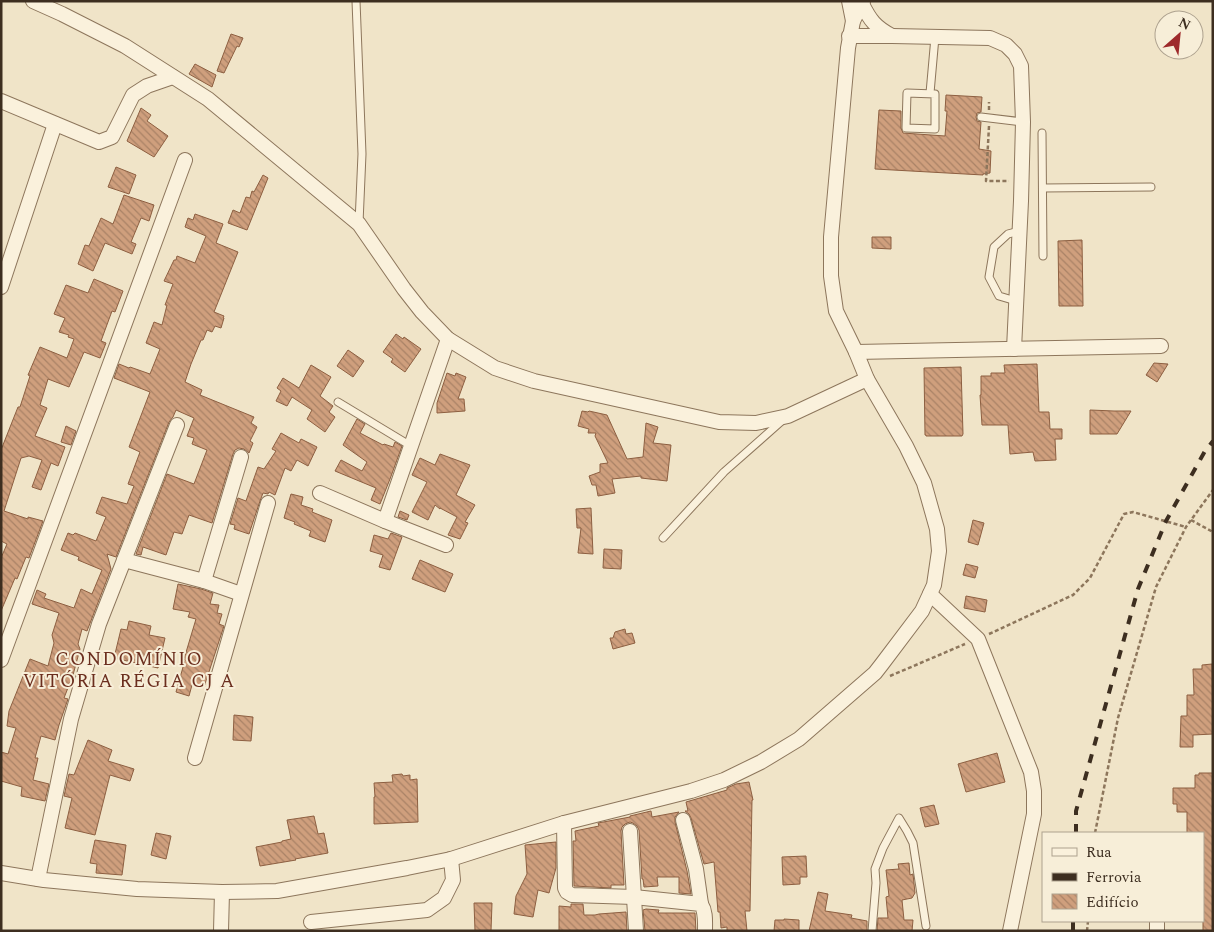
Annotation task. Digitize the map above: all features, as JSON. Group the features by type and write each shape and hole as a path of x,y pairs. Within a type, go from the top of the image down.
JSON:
{"street":[{"path":"33,1 125,46 208,99 359,224 422,312 448,339 495,368 534,381 719,422 756,423 788,416 867,379"},
{"path":"1,873 38,879 137,889 222,892 277,891 451,859 564,823 691,791 724,780 762,762 799,739 878,669 922,611 934,585 939,551 937,529 924,483 906,446 867,379 836,310 831,276 831,237 849,36 858,2"},
{"path":"858,2 879,29 892,36"},
{"path":"849,36 990,38 1006,45 1016,54 1021,66 1023,122 1014,349"},
{"path":"1,101 99,142 112,137 132,95 147,86 173,77"},
{"path":"1,287 55,124"},
{"path":"1,660 185,160"},
{"path":"384,522 448,339"},
{"path":"856,352 1161,346"},
{"path":"38,879 71,719 99,624 177,424"},
{"path":"204,580 241,457"},
{"path":"320,493 384,522 446,545"},
{"path":"195,758 268,504"},
{"path":"124,560 204,580 241,594"},
{"path":"930,594 978,639 1031,772 1034,791 1034,814 1010,931"},
{"path":"683,820 696,869 701,904 705,914 705,931"},
{"path":"564,823 565,888 572,895 634,897 701,904"},
{"path":"630,831 636,931"},
{"path":"311,922 427,910 444,898 453,880 451,859"},
{"path":"221,931 222,892"}],"lane":[{"path":"356,1 362,154 359,224"},
{"path":"930,94 935,37"},
{"path":"907,93 930,94 936,94 935,129 906,128 907,93"},
{"path":"985,118 1023,122"},
{"path":"1042,133 1043,256"},
{"path":"1043,188 1151,186"},
{"path":"1016,302 1000,296 989,277 994,247 1008,234 1020,231"},
{"path":"338,402 411,446"},
{"path":"663,538 724,472 788,416"},
{"path":"872,931 876,883 875,869 883,848 899,818 908,831 913,843 926,926"}],"path":[{"path":"989,102 985,118 986,181 1009,181"},
{"path":"1095,832 1118,718 1156,587 1190,520 1213,490"},
{"path":"888,676 978,639 1073,595 1090,578 1124,514 1133,512 1186,527"},
{"path":"1190,520 1213,532"}],"building":[{"path":"231,34 243,38 224,73 217,71"},
{"path":"195,64 216,75 212,87 189,74"},
{"path":"946,95 982,97 981,112 977,113 976,117 977,121 981,122 979,149 991,151 990,173 983,175 875,169 879,110 901,111 901,128 903,133 945,136"},
{"path":"141,108 151,115 147,121 168,136 154,157 127,141"},
{"path":"116,167 136,175 129,194 108,187"},
{"path":"263,175 268,178 247,230 228,223 233,210 240,213 246,197 250,198 252,191 254,192"},
{"path":"124,195 154,205 149,221 141,218 131,242 136,244 132,254 105,243 93,271 78,264 85,245 89,246 101,218 113,224"},
{"path":"195,214 223,224 216,243 238,252 214,312 224,316 221,328 215,326 212,332 207,330 203,340 201,340 185,382 202,390 200,395 254,417 251,423 257,427 250,441 253,443 249,453 244,449 239,448 235,450 212,523 189,515 182,534 174,532 166,555 143,547 141,555 136,554 167,474 194,484 207,450 192,444 194,438 187,436 194,418 176,410 169,422 116,557 107,554 111,569 87,631 82,629 78,644 80,649 64,698 68,699 55,740 41,736 35,758 38,758 33,780 49,784 45,801 21,796 22,787 1,781 1,752 8,754 16,728 7,726 9,711 30,659 48,666 54,643 52,635 59,613 32,604 37,590 46,594 44,598 74,608 81,589 92,594 102,570 78,560 79,557 61,550 68,533 73,535 75,533 96,541 106,517 96,513 102,497 127,504 134,486 128,484 140,452 129,447 150,392 114,378 119,364 150,374 160,349 146,343 154,322 162,325 167,305 165,305 173,284 164,281 177,256 195,263 206,236 185,227 188,218 193,220"},
{"path":"872,237 891,237 891,249 872,248"},
{"path":"1082,240 1083,306 1059,306 1058,241"},
{"path":"94,279 123,291 115,312 112,311 101,341 106,343 100,358 84,352 69,387 48,379 40,405 47,408 35,436 65,447 58,466 51,463 41,490 32,487 42,460 29,456 21,458 4,511 28,519 28,517 43,521 29,558 26,557 1,611 1,558 7,544 1,541 1,450 18,407 20,407 30,376 28,375 40,347 67,358 74,339 68,337 69,335 59,332 65,318 54,314 66,285 88,293"},
{"path":"396,334 403,339 404,337 421,349 405,372 391,362 393,359 383,352"},
{"path":"348,350 364,361 353,377 337,366"},
{"path":"1154,363 1168,364 1157,382 1146,375"},
{"path":"1037,364 1039,412 1049,412 1050,429 1062,429 1062,439 1055,439 1056,460 1035,461 1033,452 1010,454 1008,425 982,425 981,376 991,376 991,373 1005,373 1004,365"},
{"path":"311,365 331,377 320,396 333,406 329,412 335,417 325,432 307,419 312,410 292,397 287,406 276,401 281,391 277,388 283,378 299,388"},
{"path":"961,367 962,436 926,436 924,368"},
{"path":"447,373 455,376 456,373 466,377 458,399 464,399 465,411 437,413 437,403"},
{"path":"1090,410 1131,411 1117,434 1090,434"},
{"path":"582,411 607,415 627,459 643,457 646,423 658,427 653,443 671,445 667,481 641,478 641,476 612,479 615,493 598,496 596,485 592,485 589,476 600,472 600,464 608,463 595,436 596,433 588,433 589,429 578,426"},
{"path":"357,419 365,424 360,433 383,445 393,447 395,442 402,446 380,504 371,500 376,488 335,471 341,460 362,471 367,462 343,445"},
{"path":"66,426 76,431 71,445 61,442"},
{"path":"281,433 299,443 301,439 317,447 308,466 297,460 291,471 285,468 275,495 269,492 268,494 263,493 249,534 234,529 235,525 230,524 238,498 246,501 258,467 264,469 276,451 272,449"},
{"path":"440,454 470,465 456,495 475,505 465,522 468,523 460,539 448,535 457,517 435,505 428,520 412,512 427,482 412,475 420,458 435,465"},
{"path":"291,494 303,497 301,505 313,509 312,512 332,520 325,542 309,536 311,531 284,518"},
{"path":"591,508 593,554 578,553 581,528 577,528 576,509"},
{"path":"400,511 409,515 407,520 398,517"},
{"path":"973,520 984,523 978,545 968,542"},
{"path":"391,533 402,537 390,570 379,567 383,555 370,551 374,535 388,539"},
{"path":"604,549 622,550 621,569 603,568"},
{"path":"420,560 453,574 445,592 412,579"},
{"path":"966,564 978,567 975,578 963,575"},
{"path":"178,584 213,593 210,604 219,605 217,613 222,614 219,624 224,626 204,687 192,685 189,696 176,692 196,619 188,617 190,612 173,609"},
{"path":"966,596 987,600 985,612 964,608"},
{"path":"129,621 151,626 149,635 165,638 158,668 114,658 121,629 127,630"},
{"path":"625,629 626,634 632,633 635,643 613,649 610,638 613,638 615,632"},
{"path":"1212,664 1213,734 1193,735 1193,747 1180,747 1181,716 1187,716 1187,695 1194,695 1193,669 1202,669 1202,665"},
{"path":"234,715 253,717 251,741 233,740"},
{"path":"88,740 112,750 108,761 134,769 130,781 110,775 95,835 65,828 72,798 64,796 69,774 74,775"},
{"path":"997,753 1005,782 966,792 958,764"},
{"path":"1199,773 1213,773 1213,931 1203,931 1204,832 1187,832 1187,812 1177,812 1177,804 1173,804 1173,788 1195,788 1195,775 1199,775"},
{"path":"402,774 403,776 410,775 410,780 417,779 418,822 374,824 374,783 393,782 392,775"},
{"path":"749,782 753,800 750,911 745,911 747,931 727,931 727,927 721,928 714,862 704,864 691,818 685,811 688,811 686,802 727,790 727,788 736,784"},
{"path":"934,805 939,824 925,827 920,808"},
{"path":"651,811 652,817 679,812 675,817 675,822 691,894 679,893 679,877 657,877 658,886 644,887 639,830 637,826 630,822 622,827 621,831 624,885 611,885 611,888 574,886 573,841 576,841 575,831 599,826 598,823"},
{"path":"314,816 318,834 324,833 328,853 260,866 256,847 291,839 287,820"},
{"path":"156,833 171,836 166,859 151,855"},
{"path":"95,840 126,845 122,875 96,873 97,864 90,863"},
{"path":"556,842 556,868 549,893 538,890 533,917 514,914 516,896 527,874 525,845"},
{"path":"806,856 807,877 800,877 800,884 783,885 782,857"},
{"path":"909,863 910,875 913,874 915,893 912,898 902,900 904,920 913,920 912,931 877,931 878,918 888,918 886,897 889,896 886,870 899,869 898,864"},
{"path":"818,892 828,894 825,911 852,915 851,918 867,921 867,931 809,931"},
{"path":"474,903 492,903 491,931 475,931"},
{"path":"571,904 583,904 584,915 626,912 627,931 559,931 559,906 571,907"},
{"path":"643,910 659,910 658,913 695,913 696,931 645,931"},
{"path":"775,920 799,920 799,931 774,931"}],"railway":[{"path":"1076,832 1076,811 1138,589 1166,521 1205,451 1213,441"},
{"path":"1073,922 1073,931"}],"district":[{"name":"CONDOMÍNIO VITÓRIA RÉGIA CJ A","path":"129,670"}]}
